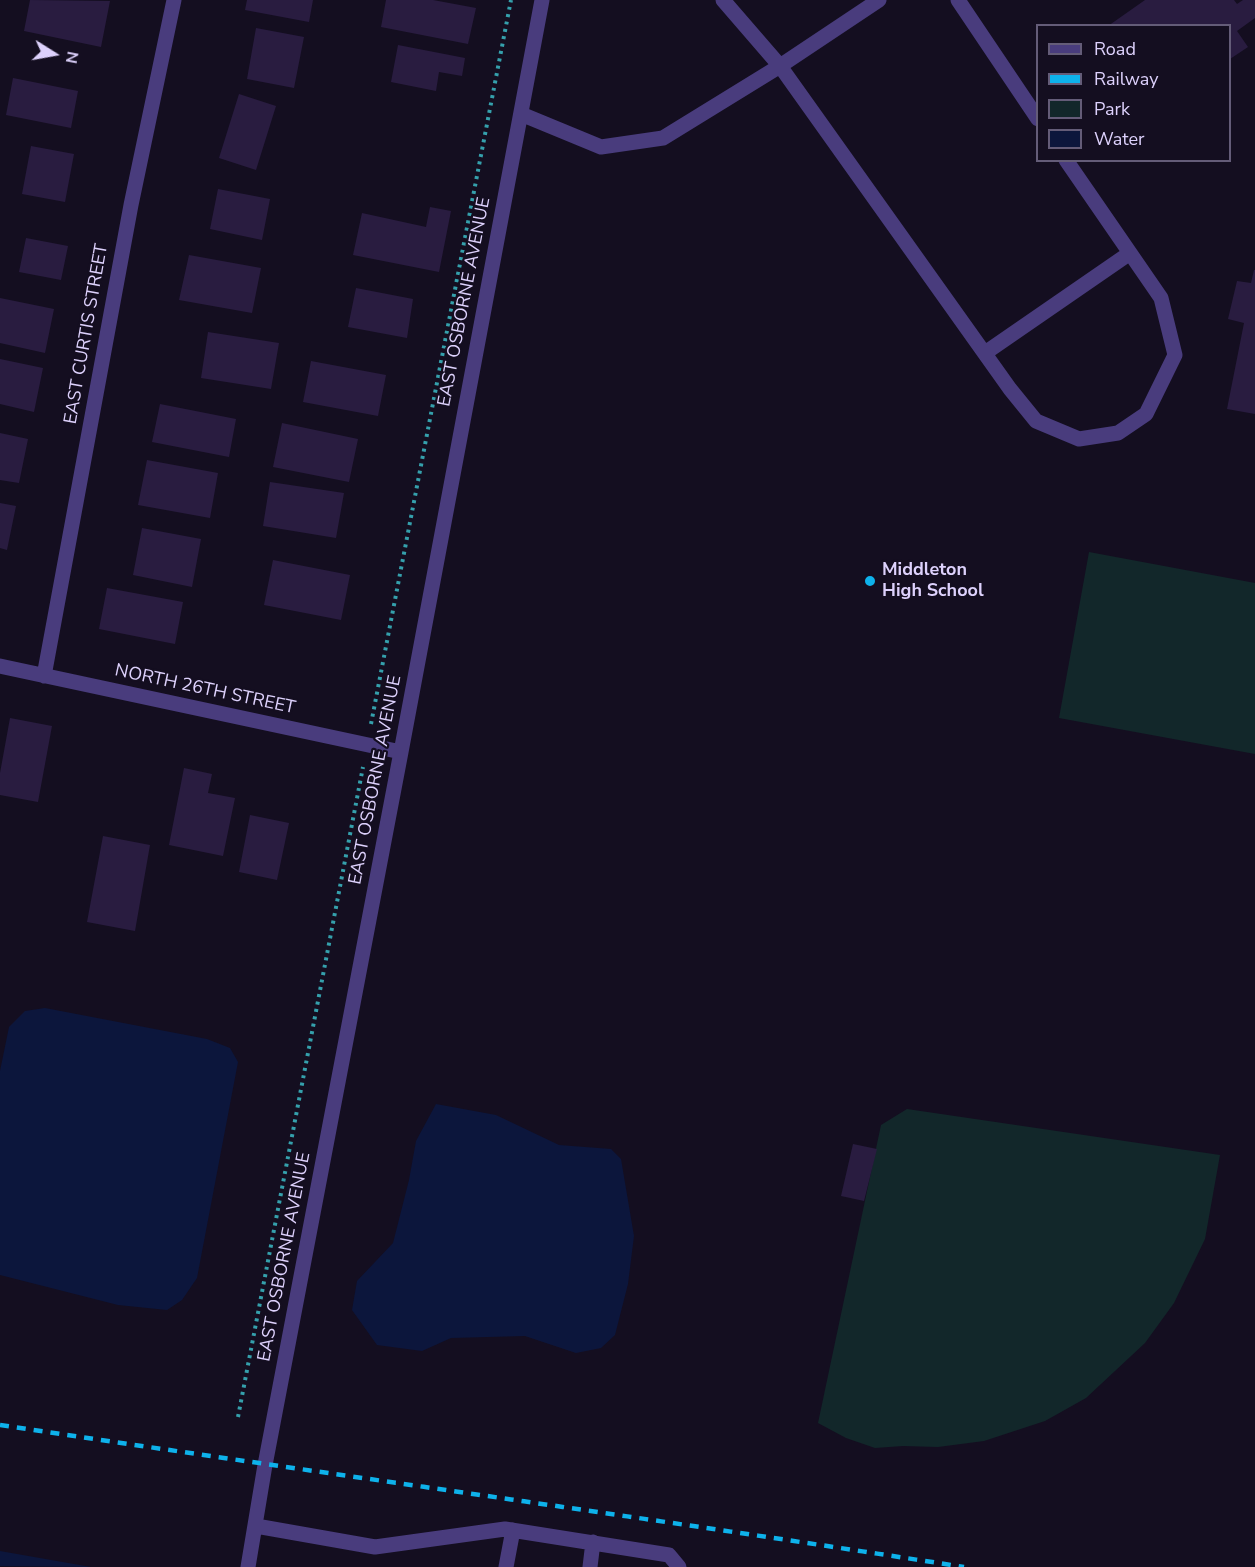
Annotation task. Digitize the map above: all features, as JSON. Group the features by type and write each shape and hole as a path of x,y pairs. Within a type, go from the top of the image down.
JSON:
{"street":[{"name":"EAST CURTIS STREET","path":"44,676 130,205 174,0"},
{"name":"EAST OSBORNE AVENUE","path":"248,1567 264,1465 542,0"},
{"path":"723,0 780,66 1010,389 1036,421 1079,439 1118,433 1146,414 1175,355 1161,298 1067,162"},
{"path":"520,114 601,147 663,138 780,66 879,0"},
{"path":"958,0 1036,116"},
{"path":"985,353 1130,253"},
{"name":"NORTH 26TH STREET","path":"0,666 401,752"},
{"path":"256,1526 375,1547 506,1528 669,1555 679,1567"},
{"path":"506,1567 513,1530"},
{"path":"590,1567 593,1542"}],"path":[{"path":"238,1417 511,0"}],"green space":[{"path":"1089,552 1255,583 1255,754 1059,718"},
{"path":"907,1109 1220,1155 1205,1239 1174,1303 1145,1343 1086,1398 1045,1421 984,1441 938,1447 875,1448 846,1438 818,1423 881,1125"}],"water":[{"path":"45,1008 207,1039 230,1048 238,1062 197,1278 182,1300 167,1310 118,1305 0,1275 0,1071 9,1027 25,1011"},
{"path":"436,1104 496,1115 559,1145 611,1149 621,1159 634,1236 628,1284 615,1335 601,1348 576,1353 525,1336 451,1338 422,1351 377,1345 352,1310 357,1281 393,1243 416,1141"},
{"path":"0,1551 91,1567 0,1566"}],"building":[{"path":"30,0 110,1 101,47 24,31"},
{"path":"247,0 313,0 309,22 245,10"},
{"path":"386,0 433,0 476,8 468,44 381,27"},
{"path":"1145,0 1234,0 1237,4 1243,0 1255,0 1255,18 1237,31 1248,47 1231,58 1231,24 1111,24"},
{"path":"256,28 304,37 294,88 247,79"},
{"path":"398,45 465,58 462,76 439,72 436,91 391,82"},
{"path":"13,78 78,91 71,128 6,115"},
{"path":"239,94 276,106 256,170 219,158"},
{"path":"31,146 74,154 65,202 22,194"},
{"path":"218,189 270,199 262,240 210,229"},
{"path":"430,207 451,211 439,272 353,255 362,213 426,227"},
{"path":"26,238 68,246 61,280 19,272"},
{"path":"189,255 261,268 252,313 179,300"},
{"path":"1254,270 1255,414 1227,409 1244,323 1228,319 1237,281 1251,283"},
{"path":"356,288 413,299 407,338 348,327"},
{"path":"0,298 54,309 45,353 0,343"},
{"path":"208,332 279,343 271,389 201,378"},
{"path":"0,359 43,368 34,412 0,404"},
{"path":"311,361 386,375 378,416 303,402"},
{"path":"160,404 236,419 229,457 152,442"},
{"path":"282,423 358,439 349,482 273,467"},
{"path":"0,433 28,439 19,483 0,480"},
{"path":"147,460 218,473 210,518 138,505"},
{"path":"270,482 344,493 336,538 263,526"},
{"path":"0,503 16,506 7,550 0,548"},
{"path":"142,528 201,539 192,587 133,575"},
{"path":"273,560 350,575 341,620 264,605"},
{"path":"107,588 183,602 175,644 99,629"},
{"path":"10,718 52,726 38,802 0,795 0,773"},
{"path":"184,768 212,774 208,793 235,798 223,856 169,845"},
{"path":"250,815 289,823 277,880 239,872"},
{"path":"103,836 150,845 135,931 87,922"},
{"path":"853,1144 877,1149 864,1201 841,1196"}],"railway":[{"path":"0,1425 964,1567"}],"place":[{"name":"Middleton High School","path":"870,581"}]}
